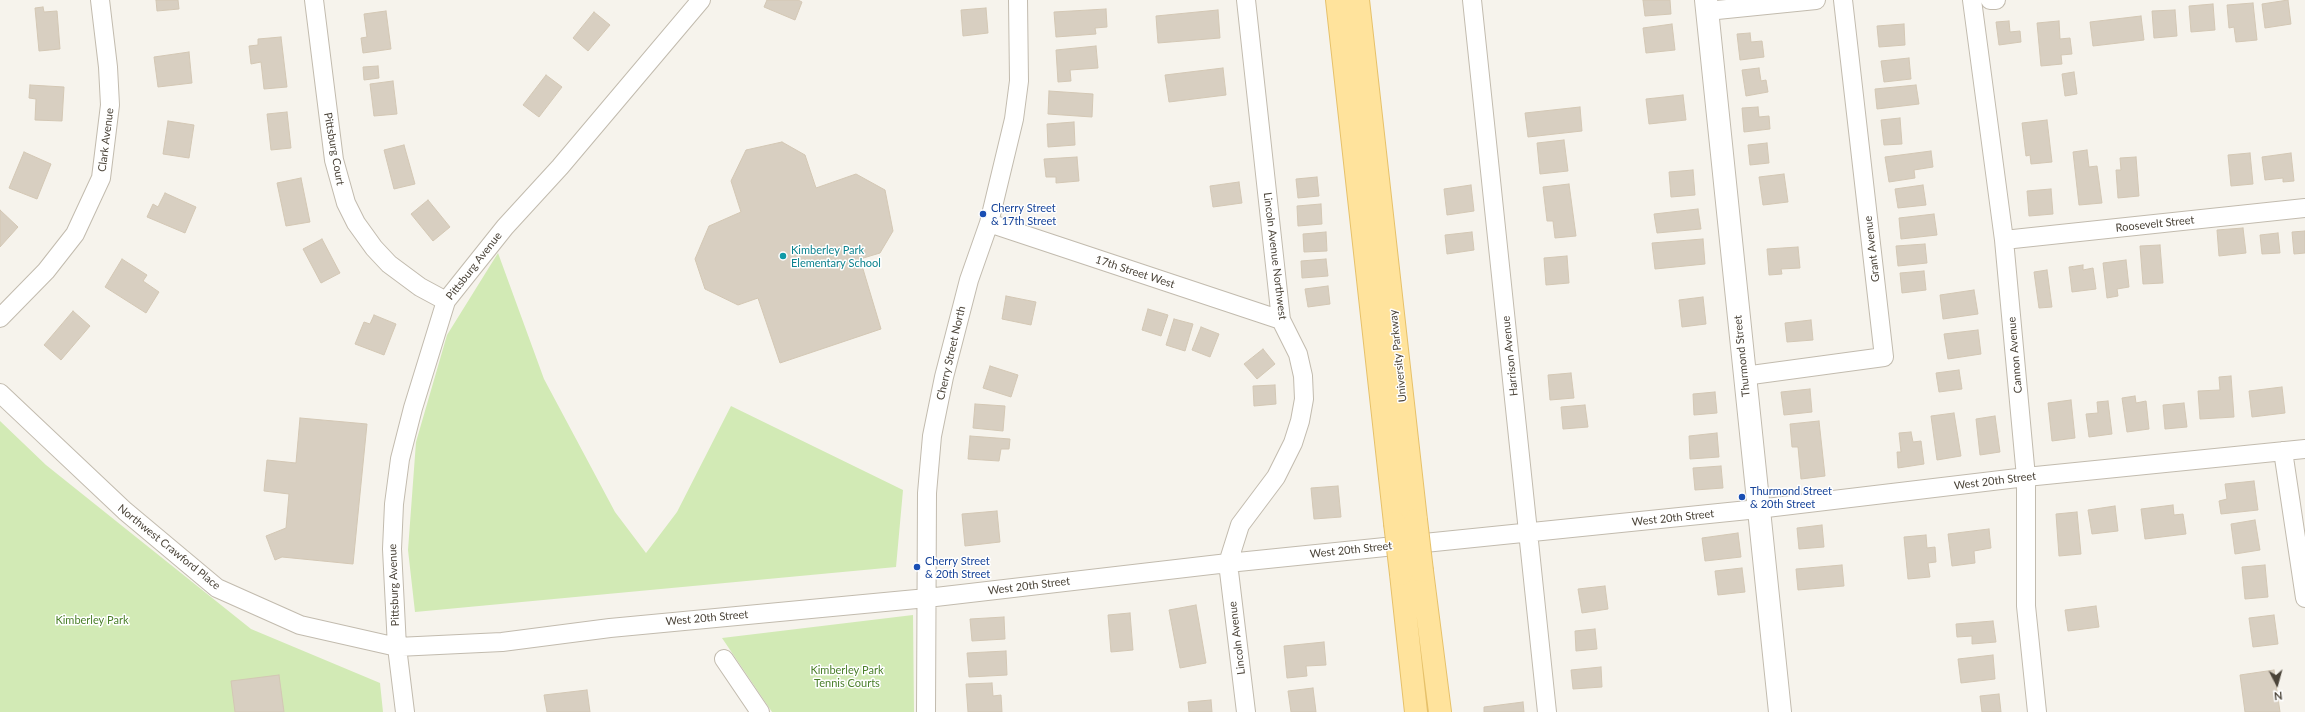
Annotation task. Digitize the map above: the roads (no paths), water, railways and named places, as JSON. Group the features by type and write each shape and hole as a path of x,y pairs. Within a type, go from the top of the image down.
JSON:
{"main road":[{"name":"University Parkway","path":"1337,0 1406,522 1422,571 1440,712"},
{"name":"University Parkway","path":"1358,0 1406,522 1401,574 1416,712"}],"street":[{"name":"Clark Avenue","path":"0,318 46,271 75,234 101,178 110,105 108,67 100,0"},
{"name":"Pittsburg Court","path":"314,0 334,160 346,203 356,223 374,248 389,264 420,286 446,301"},
{"name":"Pittsburg Avenue","path":"405,712 397,647 392,549 394,504 399,466 413,408 446,301 505,227 560,167 701,0"},
{"name":"Cherry Street North","path":"926,712 927,493 932,436 944,376 968,280 989,223 1014,119 1019,81 1018,0"},
{"name":"Lincoln Avenue Northwest","path":"1228,563 1240,525 1276,477 1293,443 1300,421 1304,399 1303,376 1298,354 1281,320 1246,0"},
{"name":"Harrison Avenue","path":"1472,0 1547,712"},
{"path":"1707,6 1816,0"},
{"name":"Grant Avenue","path":"1744,376 1884,357 1843,0"},
{"name":"Cannon Avenue","path":"1972,0 2004,240 2026,477 2026,606 2037,712"},
{"path":"1990,0 1996,0"},
{"name":"Thurmond Street","path":"1707,6 1744,376 1780,712"},
{"name":"Roosevelt Street","path":"2004,240 2305,208"},
{"name":"17th Street West","path":"989,223 1281,320"},
{"name":"Northwest Crawford Place","path":"0,393 125,511 217,588 300,625 397,647"},
{"name":"West 20th Street","path":"397,647 502,642 610,628 927,598 1228,563 1758,509 2026,477 2305,449"},
{"path":"2283,451 2305,598"},
{"name":"Lincoln Avenue","path":"1228,563 1246,712"},
{"path":"724,659 760,712"}],"place":[{"name":"Cherry Street & 17th Street","path":"983,214"},
{"name":"Kimberley Park Elementary School","path":"783,256"},
{"name":"Thurmond Street & 20th Street","path":"1742,497"},
{"name":"Cherry Street & 20th Street","path":"917,567"}],"park label":[{"name":"Kimberley Park","path":"92,620"},
{"name":"Kimberley Park Tennis Courts","path":"847,676"}]}
